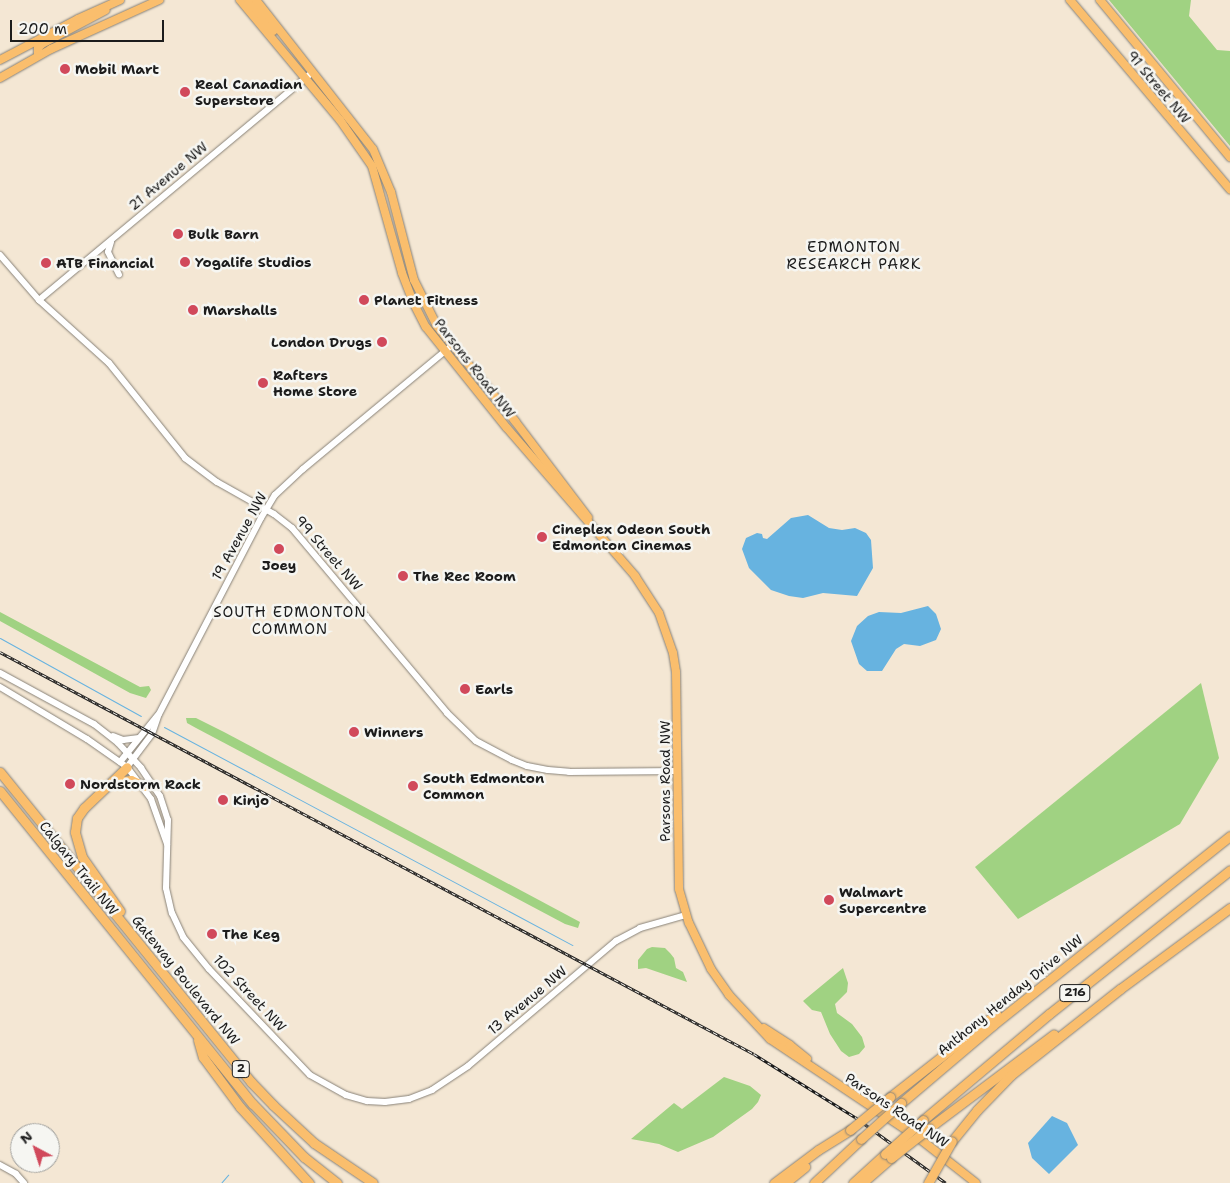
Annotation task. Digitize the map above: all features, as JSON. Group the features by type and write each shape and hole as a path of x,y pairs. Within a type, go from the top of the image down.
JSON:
{"highway":[{"path":"127,763 112,783 88,803 79,814 76,822 76,839 82,857 122,914 139,944"},
{"name":"Gateway Boulevard NW","path":"0,772 139,944 273,1105 314,1143 373,1183"},
{"path":"112,783 127,779 144,786"},
{"name":"Calgary Trail NW","path":"0,791 196,1035 278,1132 337,1183"},
{"name":"Anthony Henday Drive NW","path":"814,1183 901,1104 1056,973 1230,836"},
{"name":"216","path":"853,1183 888,1156 923,1120 1049,1014 1230,870"},
{"path":"928,1183 952,1141 977,1110 1011,1075 1120,989 1230,908"},
{"path":"785,1183 890,1097 1008,1006 1056,973"},
{"path":"862,1183 888,1156 929,1128 1021,1056 1120,989"},
{"path":"196,1035 202,1057 269,1141 309,1183"},
{"path":"774,1183 818,1150 850,1130"},
{"path":"360,1175 383,1183"}],"main road":[{"path":"38,55 38,48 42,44 97,17 120,0"},
{"path":"0,60 78,18 120,0"},
{"path":"0,78 38,55 159,0"},
{"path":"236,0 258,23"},
{"name":"Parsons Road NW","path":"240,0 340,120 372,166 402,273 413,302 426,327 517,440 598,532 652,599 669,638 676,672 678,881 686,916 699,948 722,984 742,1009 761,1027 790,1045 832,1080 948,1160 976,1183"},
{"path":"248,0 279,37 294,48"},
{"name":"Parsons Road NW","path":"256,0 364,136 379,160 396,207 414,280 430,315 581,506 598,532"},
{"path":"263,0 270,19"},
{"name":"91 Street NW","path":"1070,0 1230,189"},
{"name":"91 Street NW","path":"1100,0 1230,157"}],"street":[{"name":"21 Avenue NW","path":"39,300 314,72"},
{"path":"119,275 109,257 108,250 124,228"},
{"name":"99 Street NW","path":"0,255 39,300 109,363 185,458 217,482 266,509 292,528 446,712 476,741 512,760 527,766 548,770 569,772 678,771"},
{"name":"19 Avenue NW","path":"127,763 152,734 159,714 275,495 295,476 453,346"},
{"path":"0,672 63,705 107,734 123,740 139,738"},
{"path":"0,687 127,763"},
{"name":"19 Avenue NW","path":"127,763 128,753 159,714"},
{"name":"102 Street NW","path":"107,734 128,753 127,763 144,786 154,804 167,845"},
{"name":"102 Street NW","path":"127,763 154,786 163,804 169,830 167,845 168,900 176,925 191,948 310,1075 346,1095 367,1101 385,1102"},
{"name":"13 Avenue NW","path":"385,1102 410,1098 444,1084 616,941 640,928 686,916"},
{"path":"0,1164 16,1174 24,1183"}],"green space":[{"path":"1109,0 1191,0 1189,16 1217,50 1230,51 1230,146"},
{"path":"0,612 140,687 149,686 151,690 146,698 130,693 0,621"},
{"path":"1201,683 1219,758 1180,824 1018,919 975,867"},
{"path":"186,718 196,718 224,732 580,922 578,928 565,924 196,728 187,723"},
{"path":"652,947 665,948 670,953 674,958 676,968 683,972 687,982 646,968 638,969 638,960 647,949"},
{"path":"843,968 848,983 847,992 835,1004 837,1013 852,1024 862,1037 865,1047 859,1054 849,1057 841,1051 830,1034 821,1012 812,1010 803,1001"},
{"path":"724,1077 750,1086 761,1095 752,1109 713,1137 678,1152 659,1144 631,1139 674,1103 682,1109"}],"water":[{"path":"808,515 829,528 842,530 855,528 866,533 871,540 873,568 857,596 823,593 803,598 789,596 771,590 749,568 742,549 746,538 757,533 762,534 763,538 767,539 791,518"},
{"path":"928,606 936,614 941,629 936,640 920,646 904,644 896,649 882,671 867,671 859,664 851,641 857,626 868,616 879,612 901,613"},
{"path":"1052,1116 1067,1123 1078,1145 1049,1174 1032,1158 1028,1143"}],"waterway":[{"path":"0,638 141,716"},
{"path":"164,727 572,945"},
{"path":"221,1183 228,1175"}],"railway":[{"path":"0,652 754,1054 855,1117 946,1183"}],"place":[{"name":"Mobil Mart","path":"65,69"},
{"name":"Real Canadian Superstore","path":"185,92"},
{"name":"Bulk Barn","path":"178,234"},
{"name":"Yogalife Studios","path":"185,262"},
{"name":"ATB Financial","path":"46,263"},
{"name":"Planet Fitness","path":"364,300"},
{"name":"Marshalls","path":"193,310"},
{"name":"London Drugs","path":"382,342"},
{"name":"Rafters Home Store","path":"263,383"},
{"name":"Cineplex Odeon South Edmonton Cinemas","path":"542,537"},
{"name":"Joey","path":"279,549"},
{"name":"The Rec Room","path":"403,576"},
{"name":"Earls","path":"465,689"},
{"name":"Winners","path":"354,732"},
{"name":"Nordstorm Rack","path":"70,784"},
{"name":"South Edmonton Common","path":"413,786"},
{"name":"Kinjo","path":"223,800"},
{"name":"Walmart Supercentre","path":"829,900"},
{"name":"The Keg","path":"212,934"}],"district":[{"name":"EDMONTON RESEARCH PARK","path":"854,256"},
{"name":"SOUTH EDMONTON COMMON","path":"290,620"}]}
